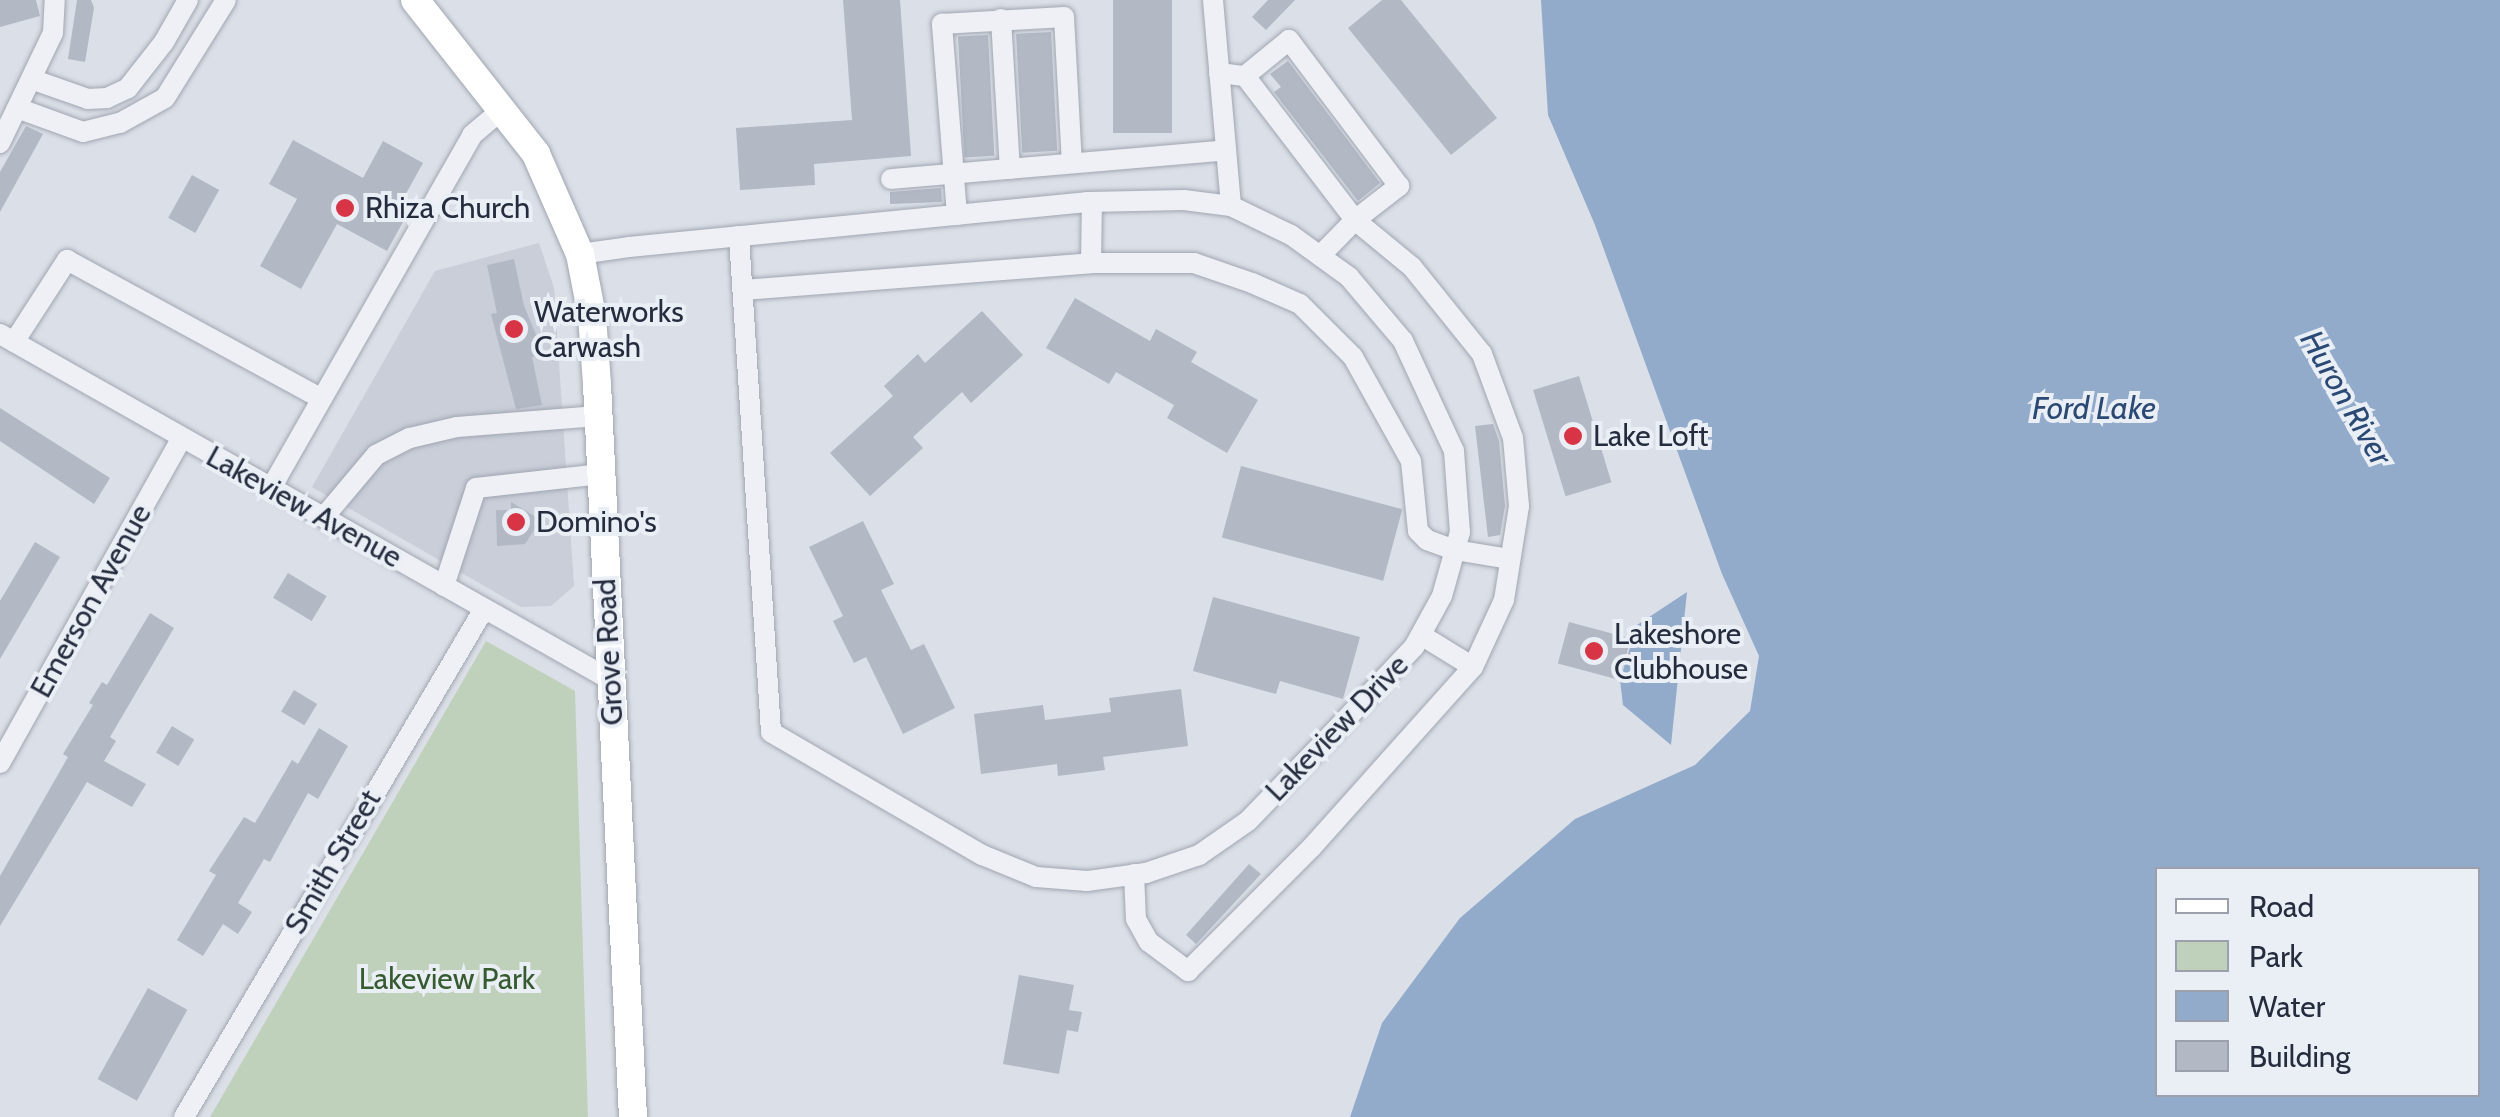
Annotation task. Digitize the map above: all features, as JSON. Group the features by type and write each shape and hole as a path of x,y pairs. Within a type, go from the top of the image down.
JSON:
{"main road":[{"name":"Grove Road","path":"415,0 504,108 557,195 580,254 592,316 634,1117"}],"street":[{"path":"0,143 53,33 56,0"},
{"path":"31,79 88,99 107,98 128,88 164,42 188,0"},
{"path":"17,108 82,132 120,123 165,98 226,0"},
{"path":"1212,0 1231,206"},
{"path":"957,215 939,26 1064,16 1072,164"},
{"path":"1001,19 1010,168"},
{"path":"1245,76 1288,40 1400,186 1355,220 1320,256"},
{"path":"1134,874 1136,918 1149,942 1188,971 1312,847 1472,668 1504,600 1519,506 1513,438 1482,354 1412,267 1355,220 1245,76 1219,73"},
{"path":"271,488 472,135 504,108"},
{"path":"891,178 1226,150"},
{"name":"Lakeview Drive","path":"1184,200 1231,206 1291,235 1350,276 1403,341 1454,451 1460,532 1442,596 1421,635 1248,821 1199,855 1134,874 1087,881 1036,878 982,855 771,732 739,236 1092,202 1184,200"},
{"path":"1091,263 1092,202"},
{"path":"580,254 739,236"},
{"path":"7,338 66,260 322,399"},
{"path":"743,290 1091,263 1194,263 1300,304 1353,357 1411,461 1418,531 1427,540 1455,550 1510,559"},
{"name":"Lakeview Avenue","path":"7,338 609,678"},
{"path":"324,517 376,455 410,438 457,427 598,416"},
{"name":"Emerson Avenue","path":"0,764 182,438"},
{"path":"444,586 476,488 600,474"},
{"name":"Smith Street","path":"184,1117 484,609"},
{"path":"1421,635 1472,668"}],"shaded area":[{"path":"539,243 554,288 574,586 551,606 521,607 312,487 435,271"}],"green space":[{"name":"Lakeview Park","path":"486,641 575,691 588,1117 210,1117"}],"water":[{"name":"Ford Lake","path":"1541,0 2500,0 2500,1117 1350,1117 1382,1023 1460,918 1575,819 1695,765 1750,711 1759,656 1722,574 1595,225 1548,115"},
{"path":"1687,592 1671,745 1623,705 1620,680 1637,625"}],"building":[{"path":"0,0 36,0 40,16 0,27"},
{"path":"77,0 91,0 94,8 85,62 68,59"},
{"path":"843,0 900,0 911,156 814,164 815,185 740,190 736,128 852,120"},
{"path":"1113,0 1172,0 1172,133 1113,133"},
{"path":"1268,0 1295,0 1266,30 1252,17"},
{"path":"1382,0 1401,0 1497,118 1451,155 1348,28"},
{"path":"1051,32 1057,151 1022,153 1016,34"},
{"path":"988,35 994,156 964,157 958,37"},
{"path":"1288,61 1380,183 1358,201 1274,92 1281,87 1270,74"},
{"path":"26,126 43,134 0,212 0,172"},
{"name":"Rhiza Church","path":"293,140 363,178 383,141 423,163 393,217 403,222 387,251 337,224 301,289 260,266 297,199 269,184"},
{"path":"192,175 219,190 195,233 168,218"},
{"path":"941,188 942,202 890,204 890,192"},
{"name":"Waterworks Carwash","path":"514,259 524,306 537,337 538,356 532,357 542,405 516,409 491,314 497,313 487,265"},
{"path":"1075,298 1150,341 1156,329 1197,352 1191,362 1258,400 1227,453 1167,418 1174,405 1116,372 1109,384 1046,348"},
{"path":"982,311 1023,355 971,403 962,392 913,437 923,448 870,496 830,453 893,396 884,386 918,354 925,363"},
{"name":"Lake Loft","path":"1579,376 1611,482 1566,496 1533,390"},
{"path":"0,408 110,478 94,504 0,441"},
{"path":"1493,424 1499,441 1505,506 1500,535 1488,537 1475,426"},
{"path":"1241,466 1402,509 1383,581 1222,537"},
{"name":"Domino's","path":"511,502 536,517 536,527 525,544 497,546 496,510 511,510"},
{"path":"863,521 894,584 881,590 911,650 924,644 955,708 903,734 866,657 854,663 833,621 843,616 809,547"},
{"path":"35,542 60,557 0,659 0,601"},
{"path":"288,573 327,596 312,621 273,598"},
{"path":"1213,597 1360,637 1343,699 1280,681 1276,694 1193,671"},
{"path":"150,613 174,628 110,737 116,741 104,761 146,784 132,807 87,782 0,926 0,876 68,757 63,754 93,705 89,703 102,682 107,685"},
{"name":"Lakeshore Clubhouse","path":"1569,622 1631,639 1620,680 1558,664"},
{"path":"1181,689 1188,746 1103,757 1105,770 1058,776 1057,764 981,774 974,714 1043,705 1045,720 1111,712 1109,698"},
{"path":"294,690 317,704 304,725 281,711"},
{"path":"172,726 194,739 178,766 156,753"},
{"path":"319,728 348,746 318,799 308,793 270,862 264,859 238,903 252,912 238,934 223,924 203,956 177,940 216,875 209,871 244,817 255,823 292,760 298,764"},
{"path":"1249,864 1261,874 1196,944 1186,935"},
{"path":"1019,975 1074,985 1069,1010 1082,1012 1078,1032 1067,1030 1059,1074 1003,1064"},
{"path":"148,988 187,1010 137,1101 98,1079"}],"place":[{"name":"Rhiza Church","path":"345,208"},
{"name":"Waterworks Carwash","path":"514,329"},
{"name":"Lake Loft","path":"1573,436"},
{"name":"Domino's","path":"516,522"},
{"name":"Lakeshore Clubhouse","path":"1594,651"}],"water label":[{"name":"Huron River","path":"2346,398"}]}
